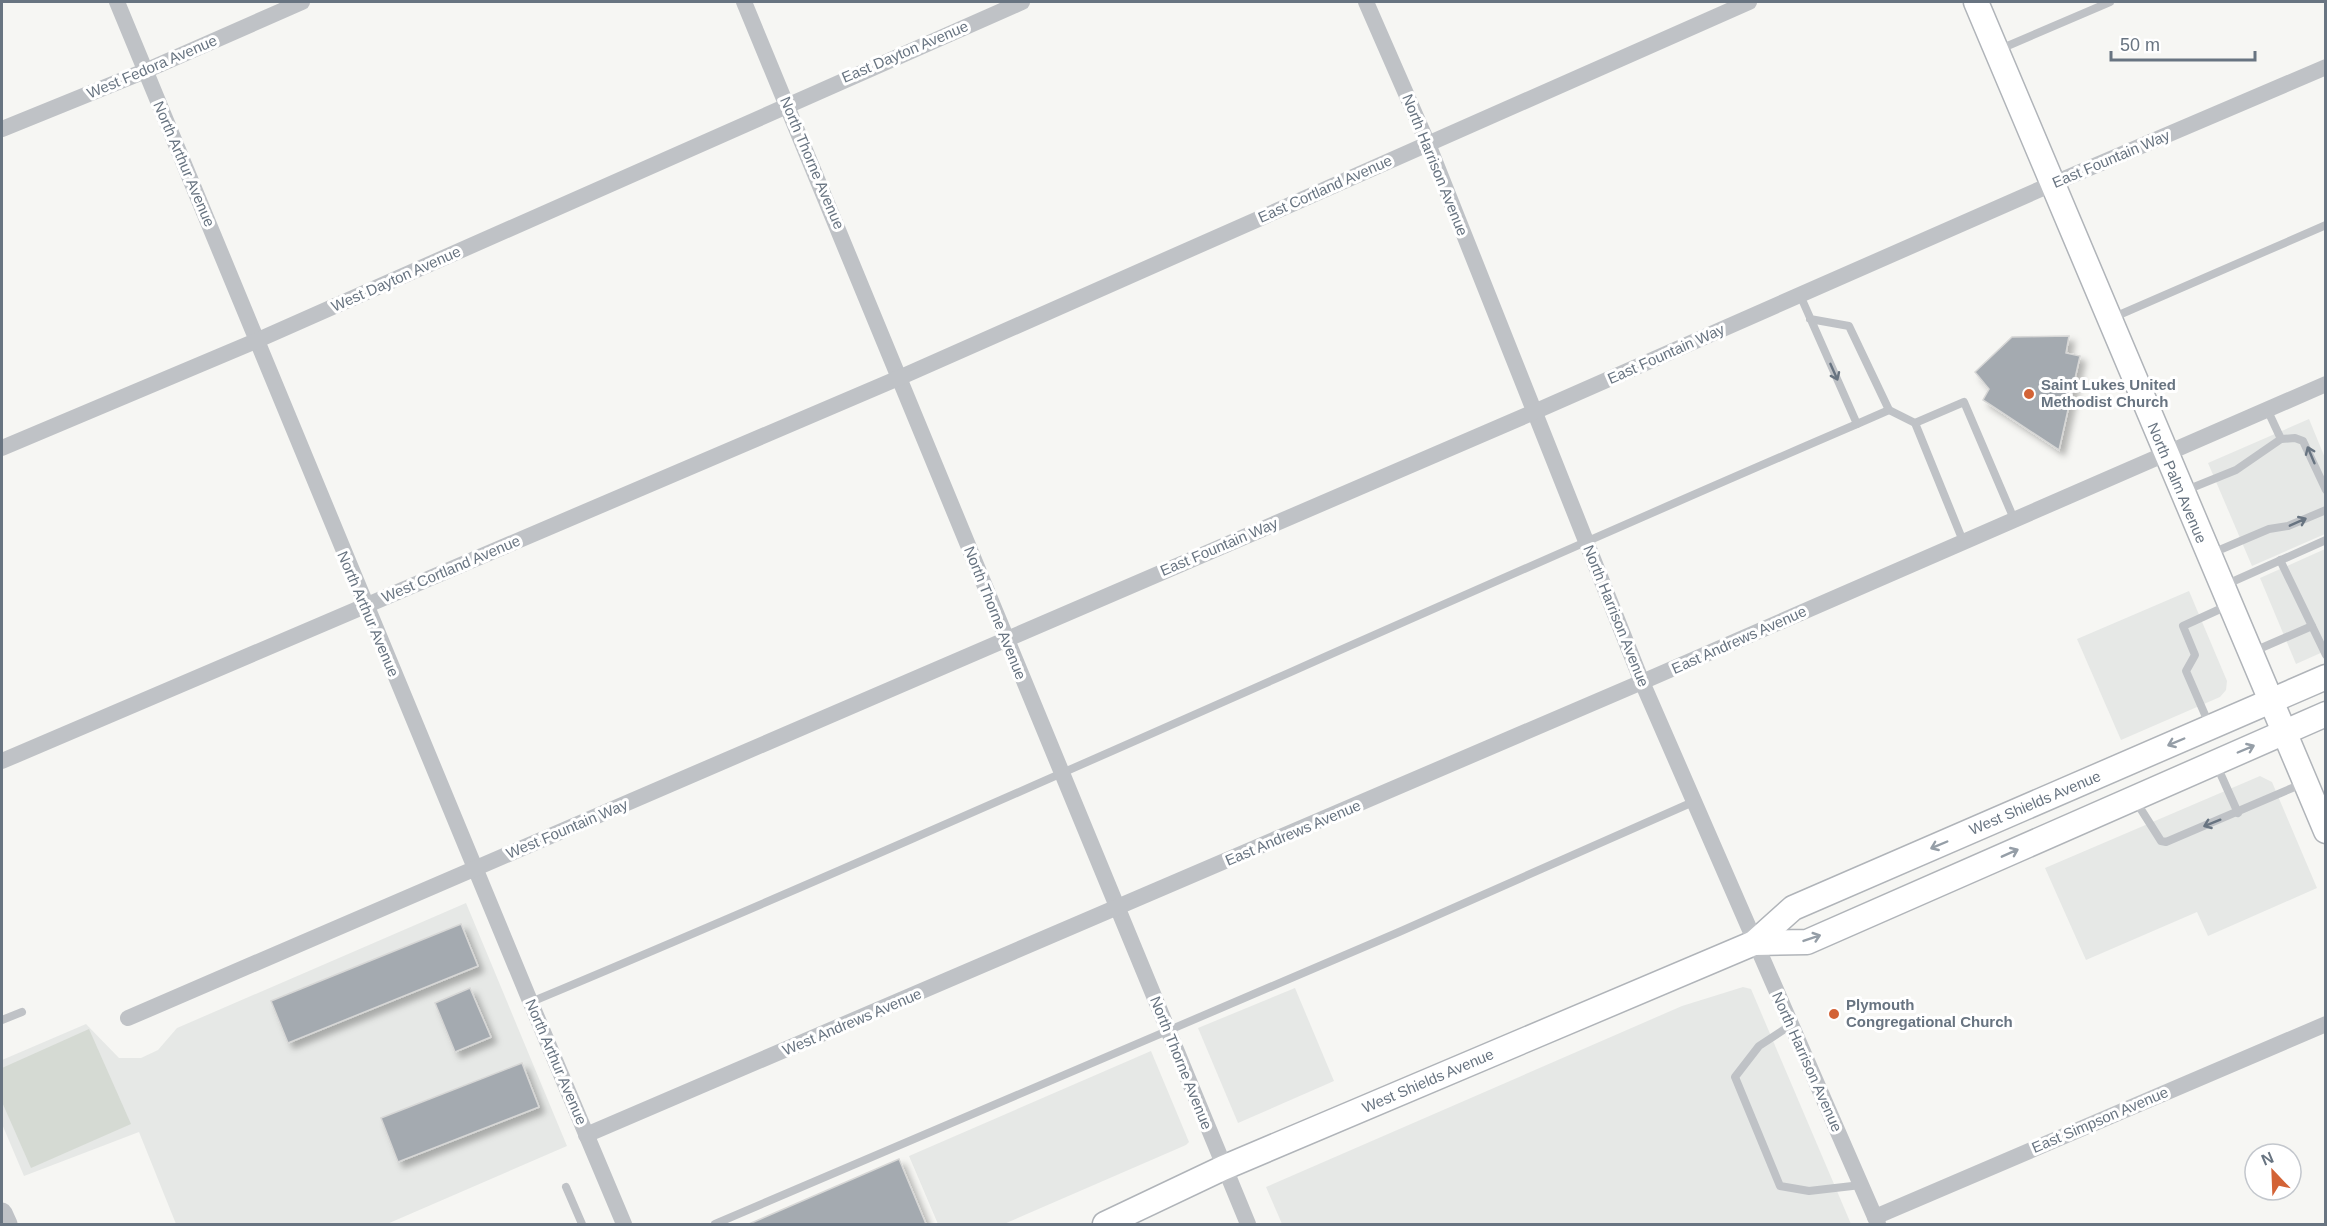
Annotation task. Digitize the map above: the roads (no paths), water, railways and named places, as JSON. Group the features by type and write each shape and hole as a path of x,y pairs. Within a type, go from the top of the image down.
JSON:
{"main road":[{"name":"North Palm Avenue","path":"1976,2 2325,831"},
{"name":"West Shields Avenue","path":"1109,1224 1223,1168 1754,943 1793,908 2325,677"},
{"name":"West Shields Avenue","path":"1754,943 1807,942 2325,714"}],"street":[{"name":"North Arthur Avenue","path":"117,2 258,340 363,606 624,1224"},
{"name":"West Fedora Avenue","path":"2,129 146,71 303,2"},
{"name":"North Thorne Avenue","path":"744,2 901,377 1005,639 1248,1224"},
{"name":"East Dayton Avenue","path":"787,103 1022,2"},
{"name":"North Harrison Avenue","path":"1366,2 1428,144 1642,682 1877,1221"},
{"name":"East Cortland Avenue","path":"901,377 1749,2"},
{"name":"East Fountain Way","path":"1005,639 1534,412 2052,184 2325,67"},
{"name":"West Dayton Avenue","path":"2,448 258,340 787,103"},
{"name":"West Cortland Avenue","path":"2,761 901,377"},
{"name":"East Andrews Avenue","path":"1118,908 2325,384"},
{"name":"West Fountain Way","path":"128,1018 1005,639"},
{"name":"West Andrews Avenue","path":"586,1135 1118,908"},
{"name":"East Simpson Avenue","path":"1877,1221 2325,1024"},
{"path":"2,1213 7,1224"}],"lane":[{"path":"1996,51 2110,2"},
{"path":"2108,319 2325,225"},
{"path":"1800,295 1857,424"},
{"path":"1810,319 1849,326 1889,410 1915,423 1963,541"},
{"path":"1915,423 1964,402 2014,519"},
{"path":"2267,409 2281,439"},
{"path":"531,1002 1061,773 1586,540 1889,410"},
{"path":"2181,492 2236,470 2281,439 2295,438 2303,441 2325,490"},
{"path":"2207,555 2269,529 2288,526 2325,510"},
{"path":"2211,727 2186,671 2195,655 2182,626 2280,560 2325,540"},
{"path":"2280,560 2325,655"},
{"path":"2249,653 2312,626"},
{"path":"2216,762 2238,813"},
{"path":"2134,798 2162,841 2166,842 2304,783"},
{"path":"715,1224 1168,1031 1694,802"},
{"path":"2,1020 22,1012"},
{"path":"1791,1025 1759,1046 1735,1077 1780,1186 1786,1189 1809,1191 1861,1185"},
{"path":"566,1187 582,1224"}],"place":[{"name":"Saint Lukes United Methodist Church","path":"2029,394"},
{"name":"Plymouth Congregational Church","path":"1834,1014"}]}
